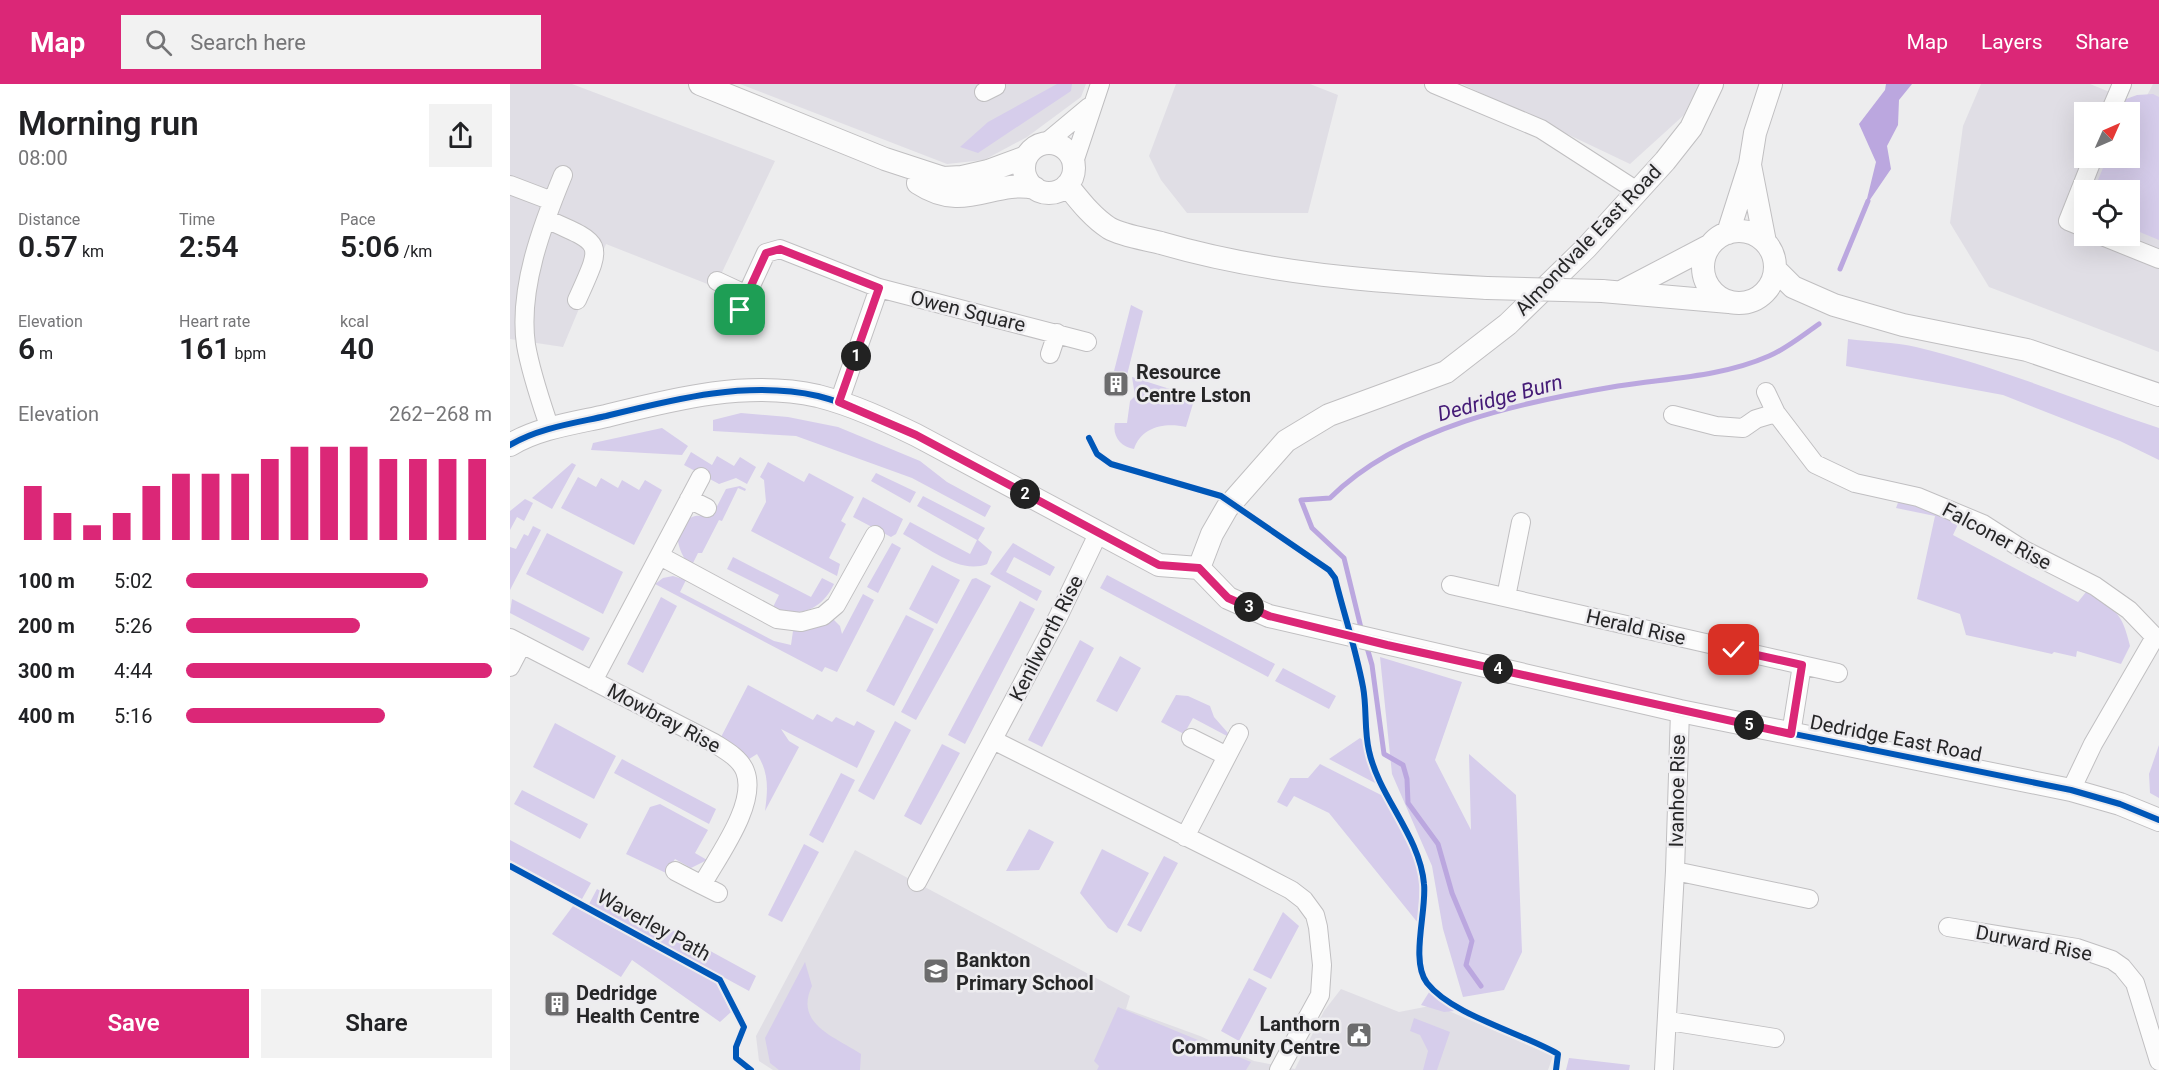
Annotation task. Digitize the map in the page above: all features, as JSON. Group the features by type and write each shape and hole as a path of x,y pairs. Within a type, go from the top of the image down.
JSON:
{"street":[{"path":"700,84 885,159 943,178 962,177 988,171 1026,157 1092,104"},
{"path":"885,159 925,188 947,195 969,197 1010,187 1035,188 1052,193 1067,185 1072,179 1074,162 1100,84"},
{"path":"1434,84 1541,129 1637,191"},
{"name":"Almondvale East Road","path":"1199,568 1212,534 1227,508 1286,441 1329,415 1446,372 1508,324 1586,248 1691,129 1712,84"},
{"path":"1728,233 1750,164 1755,133 1771,84"},
{"path":"2114,102 2122,84"},
{"path":"1047,142 1065,147 1074,162"},
{"path":"1026,157 1025,174 1035,188"},
{"path":"1750,164 1765,242"},
{"path":"550,429 535,383 518,344 530,266 563,175"},
{"path":"510,185 552,201"},
{"path":"1067,185 1085,208 1110,229 1184,250 1273,268 1379,282 1487,288 1613,291 1748,302 1766,291 1775,269 1772,251 1765,242 1753,234 1741,231 1728,233 1709,246 1613,291"},
{"path":"2074,206 2068,221 2074,223"},
{"path":"546,219 588,238 596,250 595,258 577,300"},
{"path":"1709,246 1704,259 1704,274 1714,293 1730,302"},
{"path":"2127,246 2159,259"},
{"name":"Owen Square","path":"717,281 739,308 766,253 780,249 879,288 1087,342"},
{"path":"1775,269 1793,287 1834,305 1903,325 2027,350 2159,395"},
{"path":"839,402 879,288"},
{"path":"1050,354 1057,333"},
{"path":"510,445 550,429 649,405 734,390 785,391 839,402 916,435 1159,565 1199,568"},
{"name":"Falconer Rise","path":"1766,392 1776,413 1815,464 1855,483 1918,497 1983,524 2022,549 2095,586 2129,610 2157,637 2093,744 2071,790"},
{"path":"1673,415 1716,426 1743,428 1756,419 1776,413"},
{"name":"Mowbray Rise","path":"593,681 701,477"},
{"path":"689,499 707,508"},
{"path":"1506,597 1521,522"},
{"name":"Kenilworth Rise","path":"917,882 1058,617 1098,534"},
{"path":"660,556 777,620 801,622 823,616 836,605 875,535"},
{"name":"Dedridge East Road","path":"1199,568 1228,598 1269,616 1680,711 2071,790 2120,804 2159,820"},
{"name":"Herald Rise","path":"1451,585 1838,673"},
{"name":"Mowbray Rise","path":"510,667 516,641 714,743 731,754 745,769 748,784 745,806 710,889 675,871"},
{"path":"1791,734 1802,665"},
{"name":"Ivanhoe Rise","path":"1664,1070 1669,1021 1680,711"},
{"path":"1185,837 1239,733"},
{"path":"1191,738 1227,756"},
{"path":"993,740 1291,890 1304,900 1315,915 1322,965 1320,995 1298,1039 1279,1070"},
{"name":"Ivanhoe Rise","path":"1675,871 1809,899"},
{"name":"Durward Rise","path":"1948,927 2077,948 2112,960 2122,967 2135,983 2159,1061"},
{"path":"1669,1021 1756,1025 1775,1038"}],"shaded area":[{"path":"510,84 572,84 775,161 715,287 606,244 563,347 510,339"},
{"path":"740,84 1086,84 1081,97 1027,137 984,160 947,164"},
{"path":"1057,84 1072,84 1071,91 978,153 960,147 988,122"},
{"path":"1176,84 1310,84 1338,95 1308,213 1187,213 1161,180 1149,156"},
{"path":"1462,84 1699,84 1684,115 1630,164"},
{"path":"1886,84 1912,84 1899,100 1898,125 1887,146 1891,169 1865,207 1876,162 1859,124 1885,90"},
{"path":"1981,84 2090,84 2135,102 2074,102 2074,168 2119,168 2115,180 2074,180 2074,246 2140,246 2140,223 2159,230 2159,352 1989,287 1950,223 1963,126"},
{"path":"2153,84 2159,84 2159,199 2140,142 2140,104 2142,105"},
{"path":"2153,94 2159,97 2159,240 2140,232 2140,180 2098,180 2103,168 2140,168 2140,102 2118,102 2137,95"},
{"path":"1131,305 1143,311 1127,375 1114,371"},
{"path":"1848,339 1908,345 1947,355 2008,374 2159,428 2159,460 2120,441 2003,395 1846,366"},
{"path":"1132,377 1195,397 1186,427 1170,425 1155,428 1142,436 1134,449 1121,443 1114,428 1115,423 1127,423 1130,401 1135,396"},
{"path":"741,413 788,417 838,427 920,461 947,482 991,506 985,517 912,478 796,436 713,431 713,420"},
{"path":"662,428 688,446 682,455 591,450 593,443"},
{"path":"691,452 712,465 717,456 734,466 740,457 756,467 747,484 736,478 719,484 684,465"},
{"path":"768,462 804,482 809,473 854,497 841,521 846,524 829,558 840,564 837,576 751,531 766,502 764,480 760,477"},
{"path":"572,463 576,465 552,509 532,498"},
{"path":"876,473 916,492 910,503 871,481"},
{"path":"578,477 596,487 601,478 618,488 622,480 639,490 645,480 662,490 634,545 561,508"},
{"path":"740,486 746,489 745,491 738,488 722,521 719,520 702,553 698,553 691,567 680,548 678,534 680,527 694,516 712,516 726,489"},
{"path":"923,496 985,528 978,540 992,552 987,564 966,566 955,563 903,534 910,522 970,554 977,540 917,506"},
{"path":"863,497 903,519 896,534 891,537 853,517"},
{"path":"525,499 533,503 524,521 517,517 510,530 510,511"},
{"path":"1899,500 1959,522 1953,535 2078,602 2086,592 2111,608 2124,626 2130,646 2121,664 2077,651 2076,657 2054,652 2052,654 1966,635 1960,614 1917,599 1935,516 1896,508"},
{"path":"533,526 541,530 510,590 510,547 516,549 524,534 528,536"},
{"path":"547,533 623,572 603,614 526,574"},
{"path":"892,543 901,548 878,593 867,587"},
{"path":"1013,543 1055,567 1050,576 1014,557 1006,572 1042,591 1037,601 990,574"},
{"path":"733,557 811,597 822,578 834,584 823,600 809,610 792,612 772,609 779,595 727,569"},
{"path":"932,565 960,580 937,624 909,609"},
{"path":"1107,575 1275,664 1268,677 1100,588"},
{"path":"673,576 686,580 680,592 774,641 791,645 793,631 809,629 832,618 840,626 842,634 863,594 874,600 837,672 825,667 822,672 655,584 663,578"},
{"path":"976,578 991,586 916,720 901,712 972,579"},
{"path":"661,597 677,606 643,673 627,664"},
{"path":"512,599 590,638 583,651 510,613"},
{"path":"1020,601 1035,609 965,744 948,735"},
{"path":"906,615 934,629 894,706 866,691"},
{"path":"1080,640 1094,648 1042,747 1028,740"},
{"path":"1120,656 1141,668 1117,712 1096,701"},
{"path":"1380,657 1462,682 1435,760 1471,830 1469,754 1516,795 1522,952 1504,990 1463,997 1443,929 1432,866 1392,774"},
{"path":"1283,668 1336,696 1329,709 1275,681"},
{"path":"748,685 813,720 817,714 832,722 836,717 854,726 857,721 875,731 857,768 781,729 789,741 799,747 765,811 767,781 757,754 746,761 720,739"},
{"path":"1176,695 1188,696 1210,706 1214,717 1228,733 1227,736 1193,718 1184,734 1161,722"},
{"path":"895,721 911,730 874,800 858,791"},
{"path":"555,723 616,756 594,799 533,767"},
{"path":"1360,738 1364,741 1377,784 1329,759"},
{"path":"942,744 960,753 921,825 904,816"},
{"path":"2159,745 2159,798 2150,793 2149,774"},
{"path":"622,759 716,809 709,824 614,773"},
{"path":"1320,764 1383,796 1417,862 1420,879 1418,923 1329,813 1294,796 1287,807 1277,802 1290,778 1308,778"},
{"path":"841,773 855,780 823,843 809,835"},
{"path":"522,790 588,824 580,839 514,804"},
{"path":"660,804 708,830 695,853 707,860 691,868 675,859 666,873 626,854 650,807"},
{"path":"1029,829 1054,842 1039,870 1006,871"},
{"path":"510,840 591,883 582,899 510,860"},
{"path":"804,844 819,852 782,922 768,915"},
{"path":"1102,849 1149,873 1117,933 1108,928 1080,893"},
{"name":"Bankton Primary School","path":"855,850 1130,996 1126,1009 1200,1036 1254,1061 1295,1069 1324,1011 1341,989 1399,1012 1435,1005 1553,1056 1548,1070 773,1070 759,1061 756,1036"},
{"path":"1164,856 1178,863 1141,932 1127,925"},
{"path":"597,889 756,976 749,991 589,904"},
{"path":"573,906 716,983 731,1012 720,1022 632,960 621,977 552,934"},
{"path":"1283,912 1299,926 1271,979 1253,970"},
{"path":"805,962 812,986 808,999 808,1010 812,1019 829,1035 861,1054 860,1070 779,1070 770,1063 765,1038"},
{"path":"1249,978 1267,988 1239,1041 1221,1031"},
{"path":"1431,989 1454,1011 1444,1012 1421,1005"},
{"path":"1118,1007 1251,1062 1246,1070 1097,1070 1099,1066 1094,1061"},
{"path":"1414,1018 1450,1032 1437,1070 1423,1070 1428,1051 1420,1035 1410,1031"},
{"path":"1569,1058 1630,1065 1629,1070 1566,1070"}],"waterway":[{"name":"Dedridge Burn","path":"1840,269 1868,201"},
{"name":"Dedridge Burn","path":"1362,632 1344,558 1312,528 1301,500 1330,498 1359,473 1391,453 1465,421 1581,392 1714,373 1751,363 1788,346 1819,324"},
{"name":"Dedridge Burn","path":"1366,644 1372,665 1384,754 1403,765 1407,779 1408,803 1438,844 1452,893 1472,941 1466,965 1481,986"}],"cycle path":[{"path":"510,445 532,434 557,427 685,398 765,390 818,396 856,408 916,435 1159,565 1199,568 1228,598 1269,616 1680,711 2071,790 2120,804 2159,820"},
{"path":"1089,438 1097,454 1111,464 1221,496 1329,570 1335,578 1363,687 1369,751 1374,768 1415,849 1421,866 1424,884 1419,949 1422,973 1427,983 1453,1005 1558,1054 1556,1070"},
{"name":"Waverley Path","path":"510,866 720,980 744,1027 736,1047 736,1058 751,1070"}],"place":[{"name":"Resource Centre Lston","path":"1116,384"},
{"name":"Bankton Primary School","path":"936,971"},
{"name":"Dedridge Health Centre","path":"557,1004"},
{"name":"Lanthorn Community Centre","path":"1359,1035"}],"route":[{"path":"740,310 766,253 780,249 879,288 839,402 879,417 916,435 1159,565 1199,568 1228,598 1269,616 1387,645 1791,734 1802,665 1734,650"}]}
